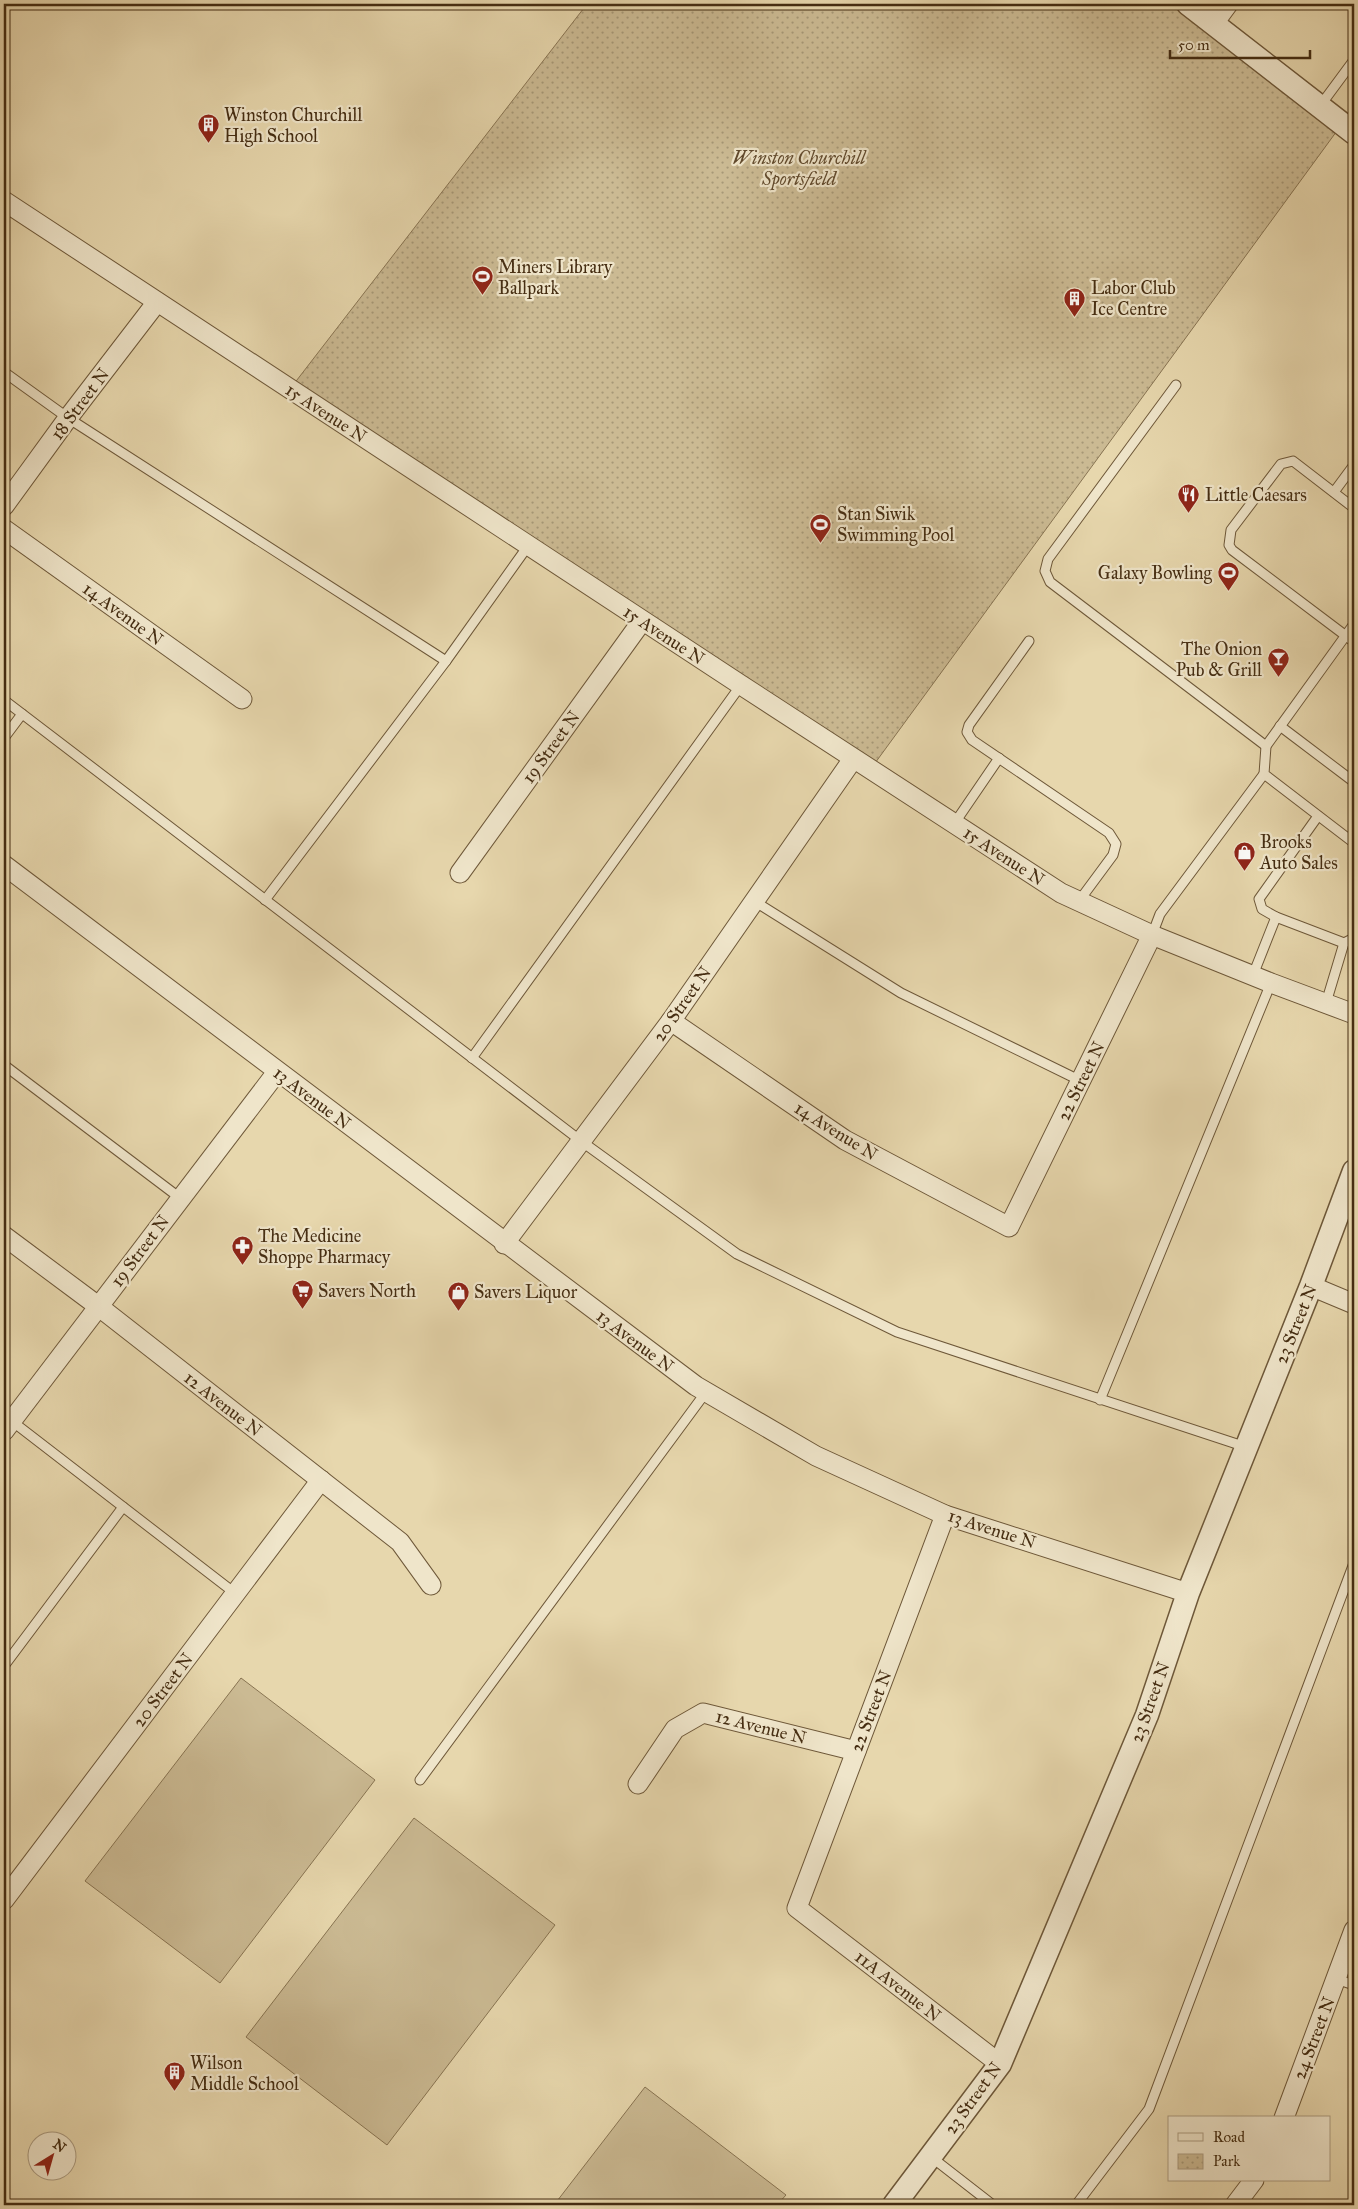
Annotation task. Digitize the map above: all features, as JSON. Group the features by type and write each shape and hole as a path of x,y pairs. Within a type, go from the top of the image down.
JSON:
{"street":[{"path":"1188,4 1354,133"},
{"path":"1214,23 1228,4"},
{"name":"15 Avenue N","path":"4,201 642,621 1061,893 1152,935 1354,1014"},
{"name":"18 Street N","path":"4,506 68,418 157,302"},
{"name":"14 Avenue N","path":"4,529 242,699"},
{"name":"19 Street N","path":"460,873 642,621"},
{"name":"20 Street N","path":"504,1244 671,1021 853,758"},
{"name":"13 Avenue N","path":"4,865 504,1244 706,1392 816,1456 945,1515 1188,1593"},
{"name":"22 Street N","path":"1010,1227 1152,935"},
{"name":"14 Avenue N","path":"671,1021 845,1140 1010,1227"},
{"name":"19 Street N","path":"6,1422 98,1306 277,1072"},
{"name":"23 Street N","path":"894,2205 1000,2064 1147,1716 1188,1593 1311,1286 1354,1172"},
{"name":"12 Avenue N","path":"4,1236 98,1306 400,1542 431,1585"},
{"path":"1311,1286 1354,1304"},
{"name":"20 Street N","path":"4,1900 321,1480"},
{"name":"22 Street N","path":"797,1908 945,1515"},
{"name":"12 Avenue N","path":"638,1784 675,1729 703,1712 856,1751"},
{"name":"11A Avenue N","path":"797,1908 1000,2064"},
{"name":"24 Street N","path":"1285,2116 1354,1930"},
{"path":"1235,2205 1252,2182"}],"lane":[{"path":"1320,106 1354,60"},
{"path":"4,372 68,418 446,661"},
{"path":"1176,385 1048,559 1046,572 1050,582 1266,746"},
{"path":"1354,508 1293,461 1281,464 1231,530 1230,545 1232,550 1354,642"},
{"path":"1334,492 1354,465"},
{"path":"265,900 446,661 528,546"},
{"path":"1152,935 1160,914 1264,774 1266,746 1354,624"},
{"path":"1029,641 969,724 967,732 972,740 1108,833 1116,844 1113,854 1079,901"},
{"path":"472,1058 741,685"},
{"path":"4,700 581,1141 737,1254 898,1332 1246,1448"},
{"path":"4,738 22,714"},
{"path":"1280,726 1354,782"},
{"path":"954,824 999,758"},
{"path":"1264,774 1354,843"},
{"path":"1318,816 1259,898 1262,909 1276,917 1344,943"},
{"path":"754,901 901,993 1081,1081"},
{"path":"1252,975 1276,917"},
{"path":"1326,1003 1344,943 1354,938"},
{"path":"1100,1400 1271,983"},
{"path":"4,1065 180,1198"},
{"path":"420,1780 706,1392"},
{"path":"6,1422 124,1507 236,1594"},
{"path":"4,1666 124,1507"},
{"path":"1076,2205 1149,2109 1354,1563"},
{"path":"1336,1979 1354,1985"},
{"path":"930,2156 994,2205"}],"green space":[{"name":"Winston Churchill Sportsfield","path":"587,4 1188,4 1342,124 870,770 290,389"},
{"path":"241,1678 375,1780 220,1983 85,1881"},
{"path":"414,1818 555,1925 387,2145 246,2037"},
{"path":"645,2087 786,2195 777,2205 554,2205"}],"place":[{"name":"Winston Churchill High School","path":"208,144"},
{"name":"Miners Library Ballpark","path":"482,296"},
{"name":"Labor Club Ice Centre","path":"1075,317"},
{"name":"Little Caesars","path":"1189,514"},
{"name":"Stan Siwik Swimming Pool","path":"821,543"},
{"name":"Galaxy Bowling","path":"1228,592"},
{"name":"The Onion Pub & Grill","path":"1278,678"},
{"name":"Brooks Auto Sales","path":"1244,871"},
{"name":"The Medicine Shoppe Pharmacy","path":"242,1265"},
{"name":"Savers North","path":"302,1310"},
{"name":"Savers Liquor","path":"458,1311"},
{"name":"Wilson Middle School","path":"174,2092"}]}
